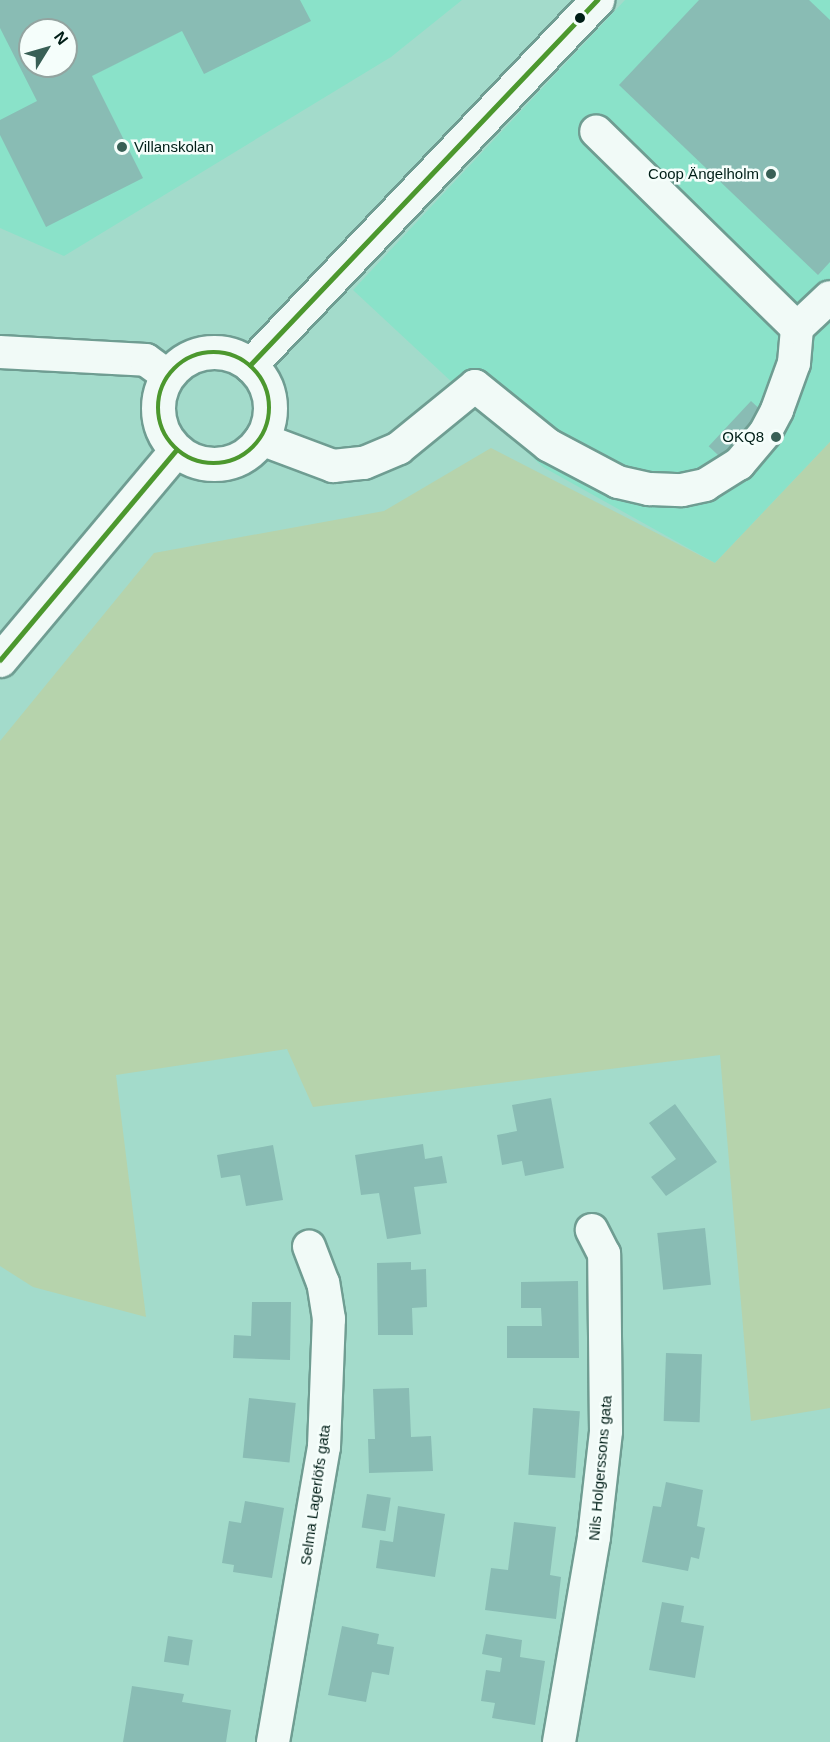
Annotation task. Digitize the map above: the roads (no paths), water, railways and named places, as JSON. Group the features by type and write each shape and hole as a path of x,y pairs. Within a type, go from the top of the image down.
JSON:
{"main road":[{"path":"250,365 597,0"},
{"path":"207,353 234,356 250,365 263,381 270,400 269,421 261,439 239,458 211,465 176,450 164,434 158,415 159,394 168,376 181,363 207,353"},
{"path":"0,660 176,450"}],"street":[{"path":"596,131 797,327"},
{"path":"261,439 333,466 364,463 399,448 475,386 520,426 589,469 649,489 694,487 722,477 765,433 794,363 797,327 830,297"},
{"path":"0,352 146,360 168,376"},
{"name":"Nils Holgerssons gata","path":"559,1742 594,1537 606,1431 604,1254 592,1230"},
{"name":"Selma Lagerlöfs gata","path":"273,1742 324,1447 328,1319 323,1283 309,1247"}],"place":[{"name":"Villanskolan","path":"122,147"},
{"name":"Coop Ängelholm","path":"771,174"},
{"name":"OKQ8","path":"776,437"}]}
